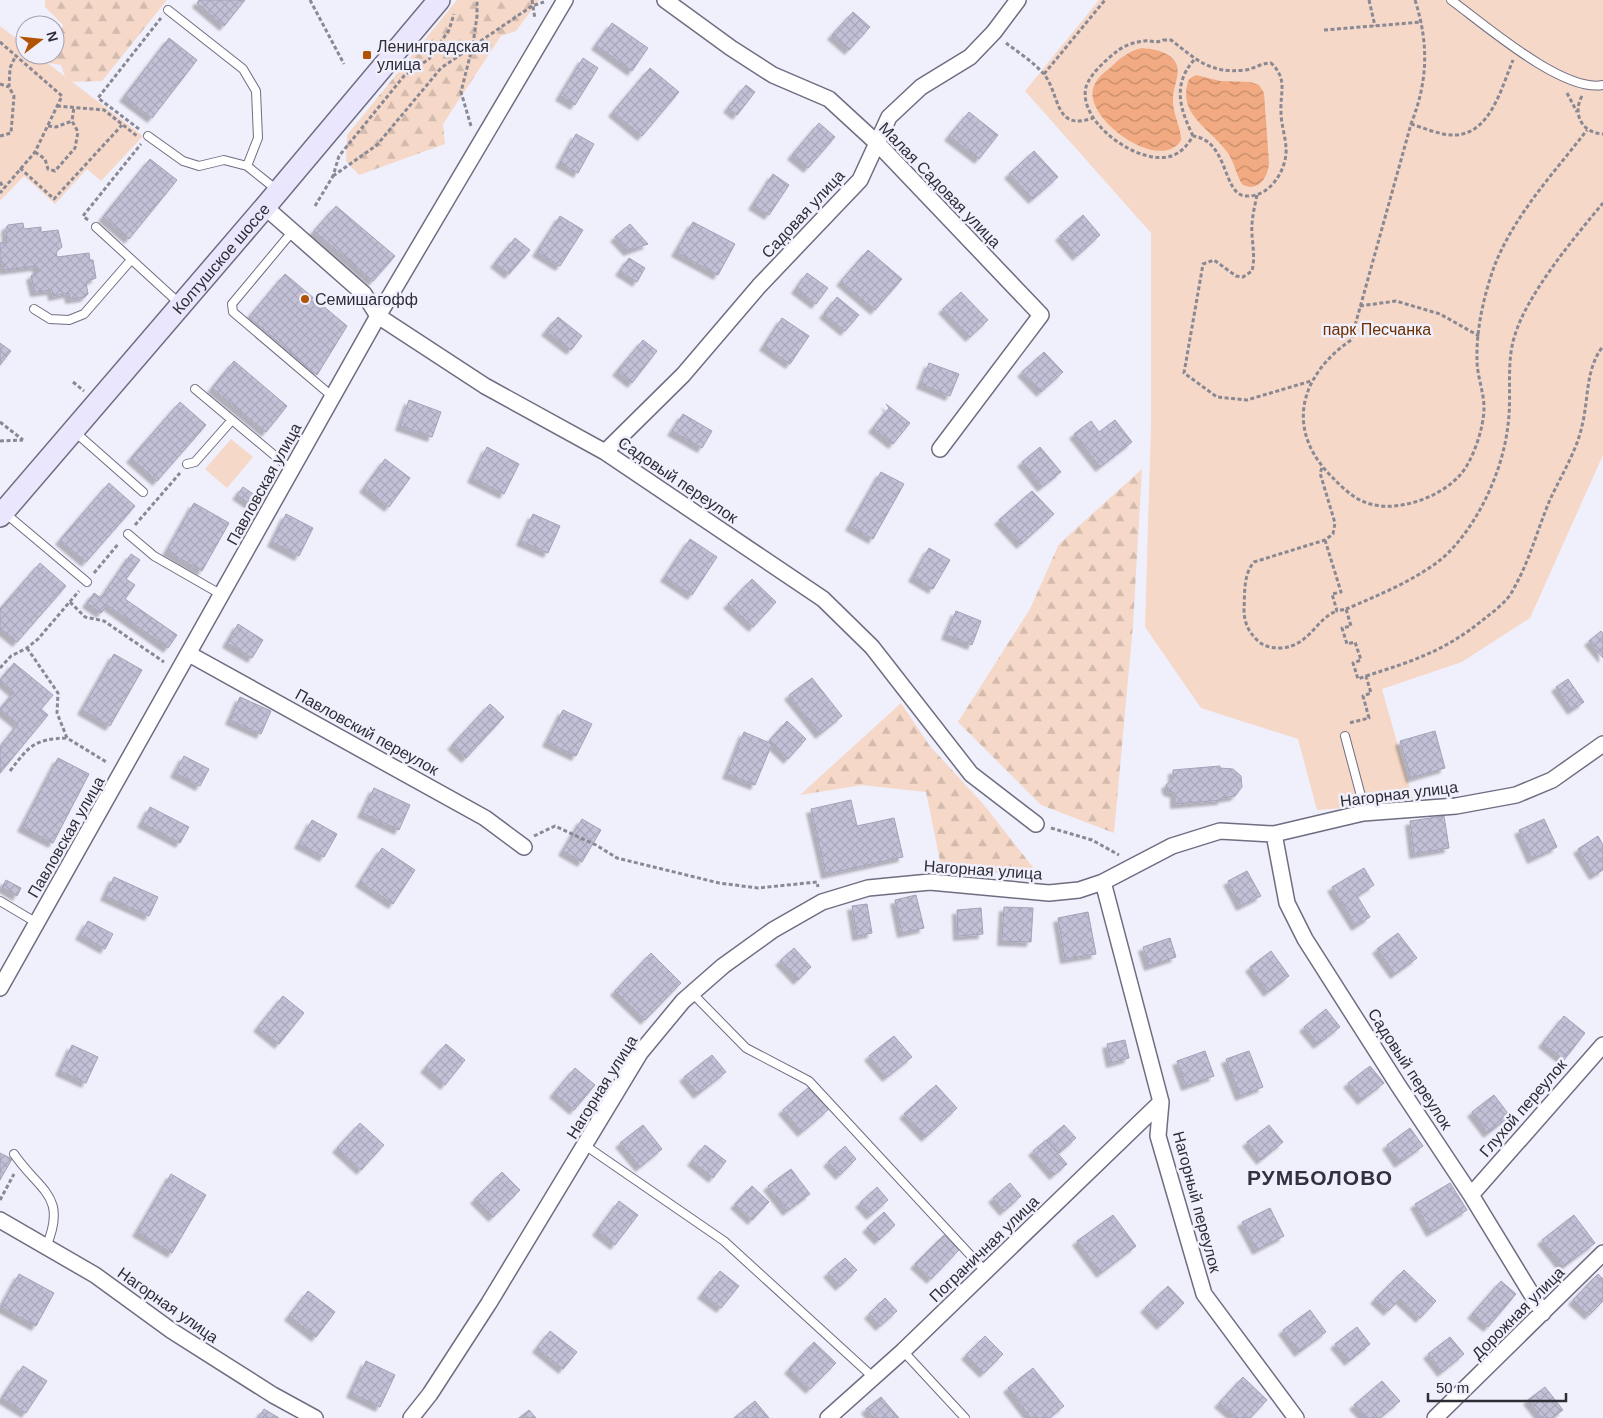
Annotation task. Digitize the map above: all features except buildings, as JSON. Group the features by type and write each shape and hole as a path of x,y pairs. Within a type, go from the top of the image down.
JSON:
{"main road":[{"name":"Колтушское шоссе","path":"2,514 265,207 448,4"}],"street":[{"name":"Павловская улица","path":"0,988 123,773 378,316 564,0"},
{"name":"Малая Садовая улица","path":"665,0 731,48 774,75 830,99 878,144 1041,315 940,449"},
{"name":"Садовая улица","path":"605,452 683,375 759,286 860,180 889,117 921,87 970,57 994,32 1018,0"},
{"name":"Садовый переулок","path":"265,207 364,294 378,316 485,386 605,452 824,599 872,647 971,774 1036,824"},
{"name":"Павловский переулок","path":"189,654 485,818 520,844"},
{"name":"Нагорная улица","path":"411,1418 430,1394 484,1311 586,1146 640,1053 683,1001 723,966 773,930 822,902 868,888 930,882 1049,893 1079,890 1103,882 1172,846 1220,831 1274,834 1363,813 1456,806 1516,795 1552,780 1603,744"},
{"name":"Садовый переулок","path":"1274,834 1286,903 1305,939 1398,1086 1471,1195 1543,1313"},
{"name":"Нагорный переулок","path":"1103,882 1161,1102 1158,1136 1204,1294 1296,1418"},
{"name":"Глухой переулок","path":"1471,1195 1603,1045"},
{"name":"Пограничная улица","path":"828,1418 903,1351 1161,1102"},
{"name":"Нагорная улица","path":"0,1220 95,1275 172,1331 256,1385 315,1418"},
{"name":"Дорожная улица","path":"1435,1418 1603,1252"}],"lane":[{"path":"1451,0 1549,71 1579,83 1594,86 1603,85"},
{"path":"168,10 243,69 256,91 258,138 247,166"},
{"path":"148,136 183,161 199,166 224,160 247,166 279,191"},
{"path":"96,227 181,305"},
{"path":"292,232 232,304 233,312 333,397"},
{"path":"34,309 50,319 69,320 84,314 131,260"},
{"path":"195,389 292,470"},
{"path":"187,464 196,462 232,420"},
{"path":"73,431 144,492"},
{"path":"2,514 86,582"},
{"path":"128,534 154,556 222,595"},
{"path":"1345,736 1361,796 1363,813"},
{"path":"0,901 37,923"},
{"path":"693,994 746,1048 810,1081 986,1272"},
{"path":"586,1146 724,1241 874,1378"},
{"path":"14,1154 28,1174 45,1188 55,1209 54,1227 46,1247"},
{"path":"903,1351 966,1418"}],"path":[{"path":"310,0 344,64"},
{"path":"477,0 473,44 461,92 477,148"},
{"path":"333,176 377,145 441,68 473,44 532,6 551,0"},
{"path":"1044,74 1105,0"},
{"path":"1369,0 1375,26"},
{"path":"1415,0 1422,22 1425,49 1421,100 1411,124 1351,340 1333,352 1311,381 1305,396 1303,418 1307,440 1322,468 1360,501 1385,506 1410,504 1438,494 1461,474 1480,437 1484,407 1477,360 1479,336 1494,268 1508,236 1524,210 1587,130"},
{"path":"315,206 333,176 339,156 404,76 429,59 449,30 448,4"},
{"path":"148,136 98,98 168,10"},
{"path":"1324,30 1422,22"},
{"path":"994,32 1044,74 1061,111 1069,121 1080,123 1093,118"},
{"path":"1193,136 1188,144 1174,155 1166,158 1145,155 1132,150 1116,140 1093,118 1087,107 1086,85 1093,74 1117,51 1130,44 1145,41 1159,42 1171,40 1194,60 1216,68 1236,71 1271,64 1281,75 1284,92 1280,114 1286,155 1276,181 1267,190 1257,195 1245,196 1233,189 1217,152 1208,143 1193,136 1180,108 1179,99 1185,71 1194,60"},
{"path":"0,42 15,54"},
{"path":"1411,124 1456,135 1476,129 1488,117 1519,49"},
{"path":"0,136 11,133 14,96 9,87 10,68 15,57"},
{"path":"0,193 36,152 62,96 27,65"},
{"path":"0,84 9,87"},
{"path":"1594,86 1586,90 1578,105 1580,122 1587,130 1603,134"},
{"path":"57,106 104,110 143,141 83,216 96,227"},
{"path":"36,152 45,159 48,169 54,171 75,148 78,132 72,121 74,107"},
{"path":"48,126 56,127 72,121"},
{"path":"20,168 54,199 122,125"},
{"path":"0,182 4,188"},
{"path":"1257,195 1252,226 1254,262 1252,271 1243,277 1236,276 1214,260 1203,264 1184,373 1217,397 1247,400 1311,381"},
{"path":"1322,468 1320,473 1335,523 1333,534 1325,540 1254,562 1248,568 1246,577 1246,624 1250,633 1262,644 1272,648 1288,648 1302,641 1330,613 1346,609 1381,594 1421,572 1450,551 1470,526 1493,481 1503,455 1509,424 1510,363 1514,339 1522,318 1551,271 1603,203"},
{"path":"1360,306 1396,301 1440,314 1479,336"},
{"path":"1346,609 1351,626 1342,628 1347,644 1356,642 1361,660 1352,663 1358,679 1410,662 1460,639 1499,607 1512,592 1549,502 1572,456 1582,426 1589,374 1595,356 1603,346"},
{"path":"73,382 87,394"},
{"path":"0,422 23,440 0,441"},
{"path":"1325,540 1341,592 1332,594 1338,611"},
{"path":"70,602 85,617 104,621 152,655 180,671"},
{"path":"0,668 11,656 27,648 38,639"},
{"path":"27,648 58,692 57,713 67,738"},
{"path":"1345,736 1341,725 1369,718 1363,696 1371,694 1366,676"},
{"path":"10,772 27,749 46,738 67,738 123,773"},
{"path":"1036,824 1092,840 1136,864"},
{"path":"520,844 523,836 534,836 555,826 596,845 617,858 700,879 758,888 817,882"},
{"path":"0,1200 20,1163"}],"green space":[{"path":"45,0 167,0 102,81 67,82 61,65 65,65 65,15 53,15 45,7"},
{"path":"457,0 539,0 516,31 501,36 443,124 445,144 359,175 346,161 347,135"},
{"name":"парк Песчанка","path":"1099,0 1603,0 1603,455 1530,618 1462,662 1382,689 1414,803 1317,810 1298,739 1201,708 1145,627 1151,425 1151,233 1025,91"},
{"path":"0,26 15,37 15,65 50,65 143,136 101,181 87,169 55,204 24,176 0,201"},
{"path":"231,439 253,457 227,488 205,469"},
{"path":"1142,469 1133,625 1114,833 1041,805 958,722 1030,609 1059,544"},
{"path":"901,703 929,745 984,805 1039,875 965,871 941,866 926,792 862,785 800,795"}],"water":[{"path":"1142,48 1165,53 1177,65 1178,70 1173,101 1181,140 1171,149 1158,151 1142,147 1126,139 1112,128 1101,115 1094,101 1093,89 1100,77 1125,55"},
{"path":"1196,75 1220,81 1250,82 1259,85 1264,93 1269,163 1265,178 1258,185 1249,187 1243,185 1228,153 1191,111 1187,102 1186,91 1189,79"}],"place":[{"name":"Ленинградская улица","path":"367,55"},
{"name":"Семишагофф","path":"305,299"}],"district":[{"name":"РУМБОЛОВО","path":"1320,1177"}]}
